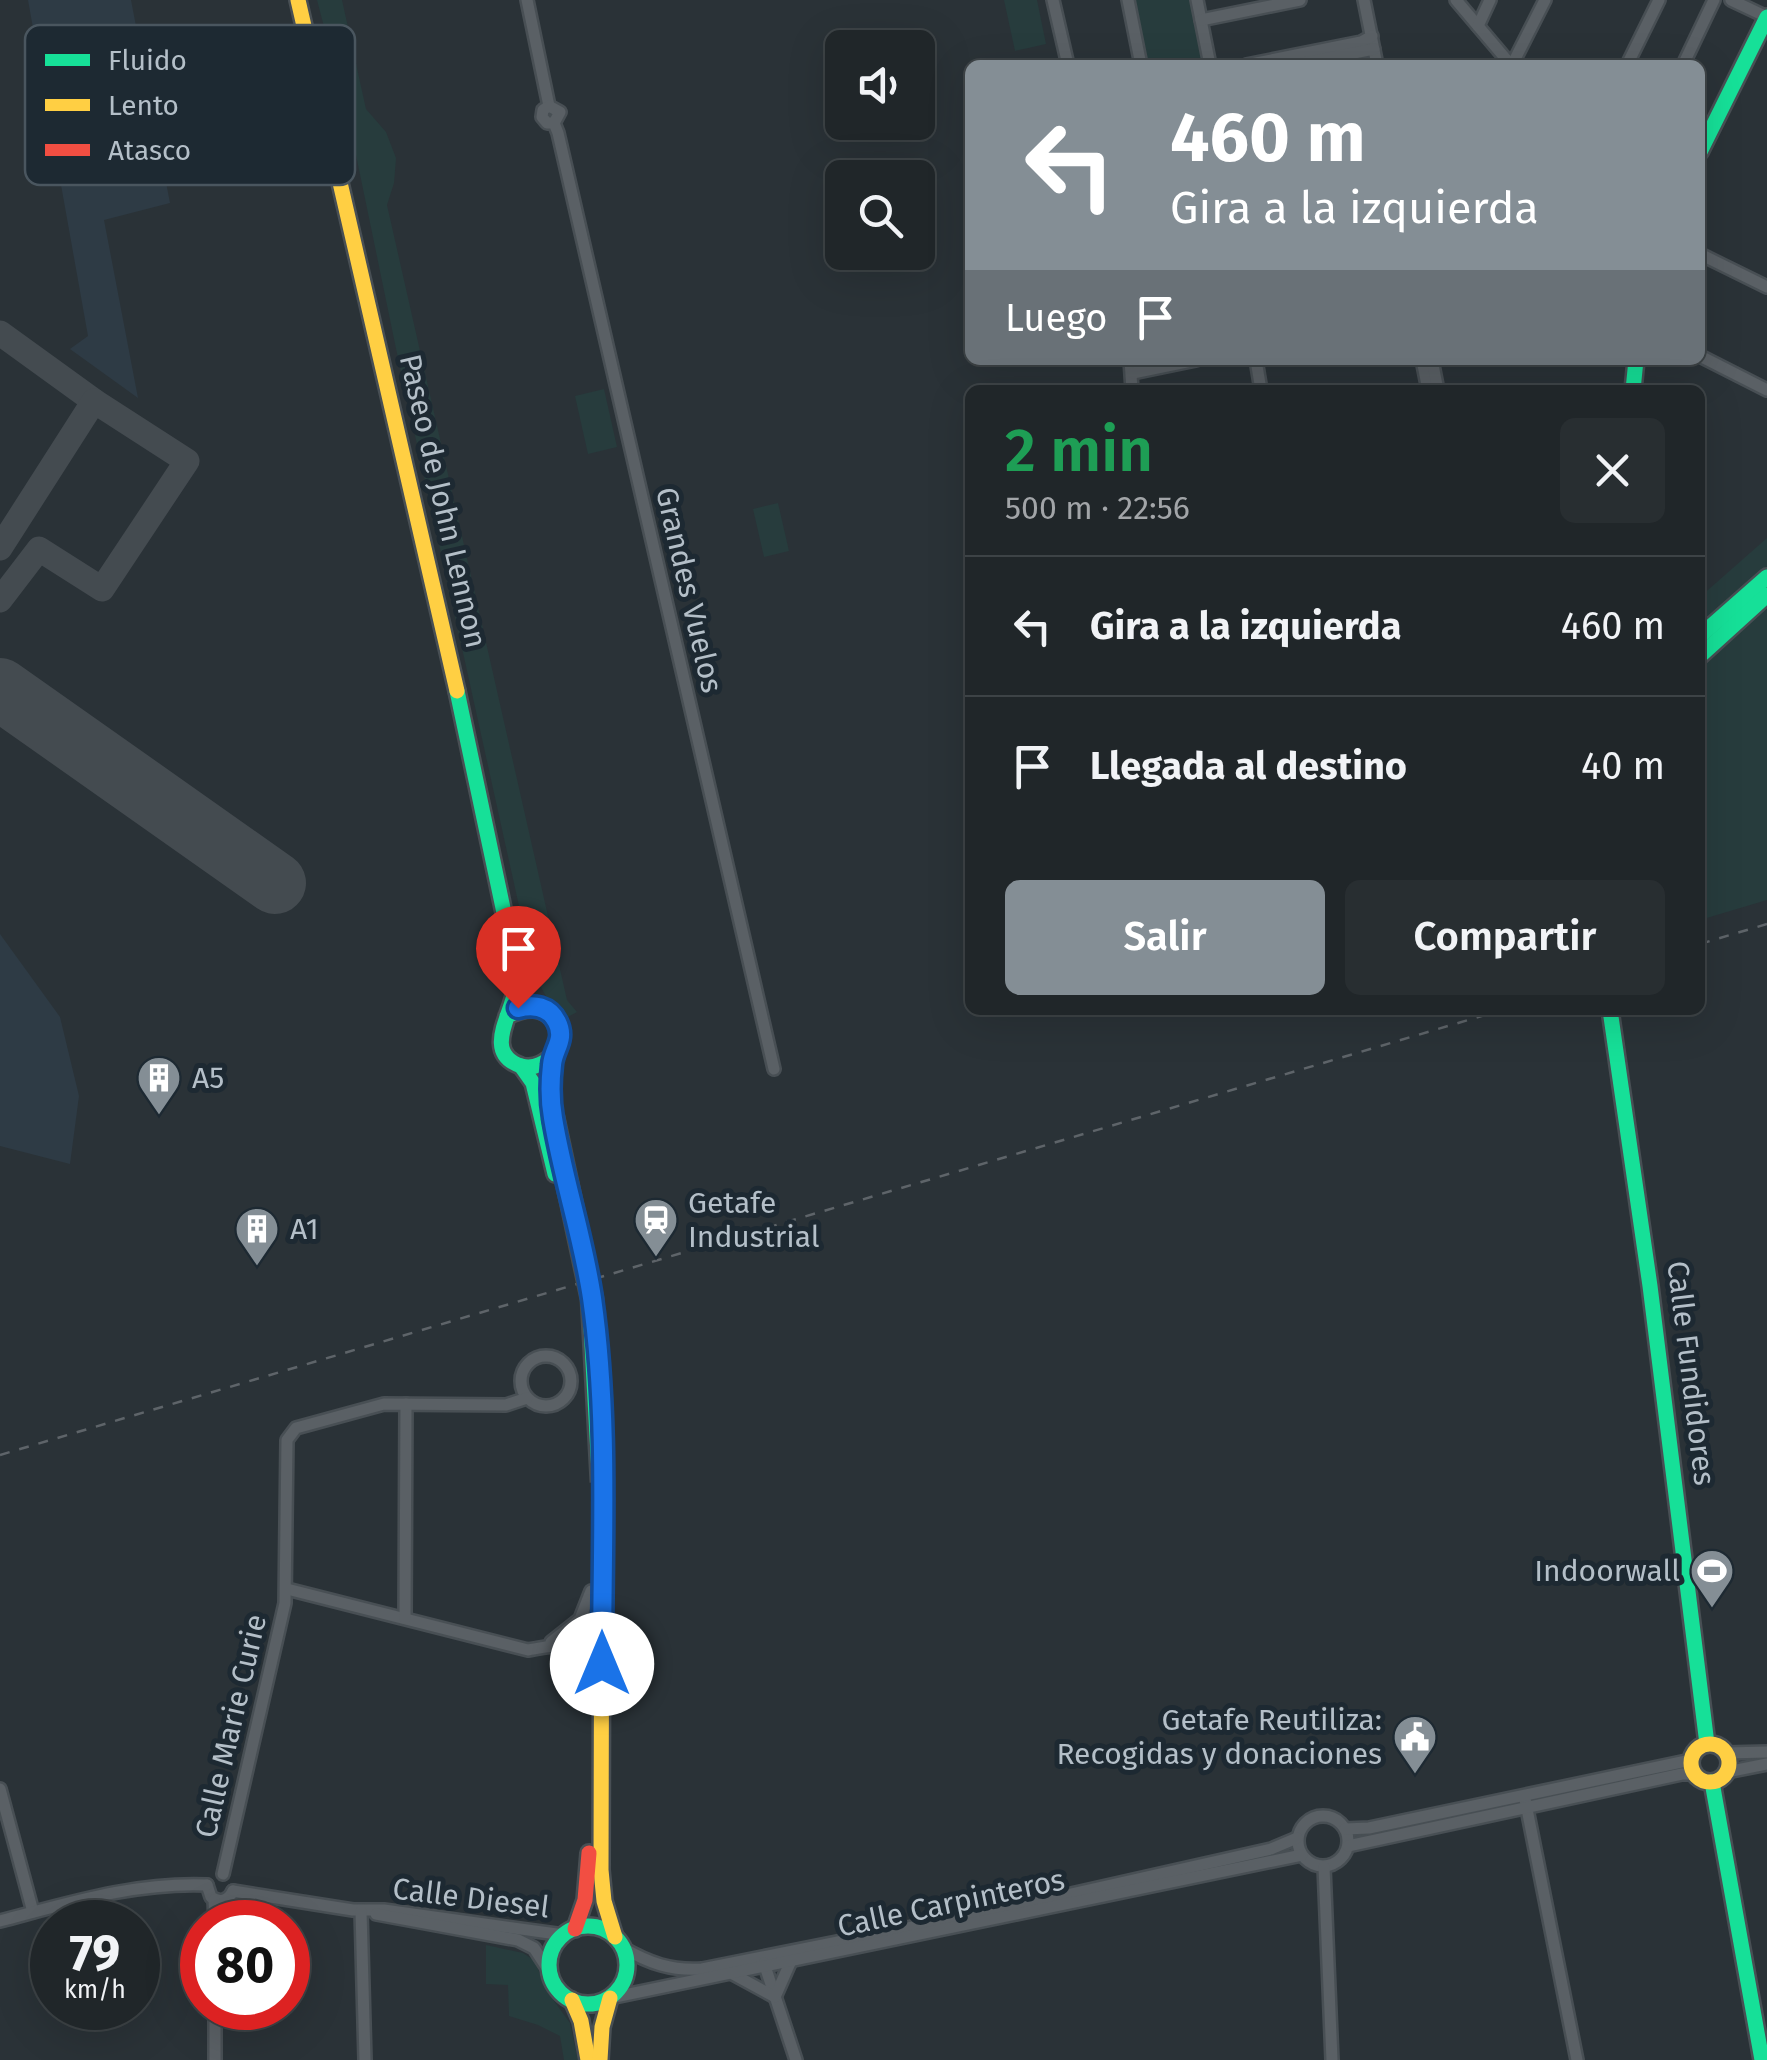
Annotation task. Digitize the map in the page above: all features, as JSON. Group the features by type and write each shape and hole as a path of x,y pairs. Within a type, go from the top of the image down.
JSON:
{"main road":[{"name":"Paseo de John Lennon","path":"298,0 304,25"},
{"name":"Paseo de John Lennon","path":"310,0 316,25"},
{"path":"1705,142 1767,17"},
{"name":"Paseo de John Lennon","path":"340,185 484,813 514,965 516,990 507,1016"},
{"name":"Paseo de John Lennon","path":"352,185 528,972 539,1006"},
{"path":"1705,632 1767,577"},
{"path":"1705,651 1767,595"},
{"path":"547,1116 552,1058 560,1042 560,1031 554,1017 539,1006 518,1008 501,1027 501,1047 534,1084 547,1116 592,1299 601,1870 604,1902 626,1974 610,1998 602,2027 600,2060"},
{"name":"Calle Fundidores","path":"1611,1015 1650,1286 1710,1764 1762,2060"},
{"path":"521,1066 532,1067 552,1058"},
{"path":"596,1482 586,1900 569,1932 553,1949 551,1974 559,1990 572,2000 588,2004 610,1998"},
{"path":"569,1932 594,1927 619,1942"},
{"path":"572,2000 581,2021 588,2060"}],"street":[{"name":"Grandes Vuelos","path":"527,0 550,106 560,112 554,123 774,1069"},
{"path":"1053,0 1067,60"},
{"path":"1128,0 1140,60"},
{"path":"1198,0 1209,60"},
{"path":"1202,20 1300,0"},
{"path":"1364,0 1377,60"},
{"path":"1456,0 1507,60"},
{"path":"1478,26 1490,0"},
{"path":"1514,60 1545,0"},
{"path":"1629,60 1660,0"},
{"path":"1685,60 1714,0"},
{"path":"1731,0 1767,17"},
{"path":"1271,60 1373,42"},
{"path":"1310,60 1373,42"},
{"path":"1705,256 1767,287"},
{"path":"1705,359 1767,390"},
{"path":"405,1618 406,1404 506,1405 527,1398 542,1406 558,1404 570,1391 567,1366 546,1356 530,1362 521,1383 527,1398"},
{"name":"Calle Marie Curie","path":"223,1874 287,1589 287,1440 296,1428 369,1406 406,1404"},
{"path":"287,1589 528,1650 559,1643 572,1645 582,1655 590,1679"},
{"path":"543,1648 580,1619 591,1592"},
{"path":"1348,1846 1526,1802 1767,1752"},
{"path":"1710,1764 1767,1764"},
{"path":"0,1789 30,1901"},
{"path":"1346,1829 1526,1802"},
{"path":"1526,1802 1577,2060"},
{"path":"1315,1816 1336,1819 1346,1829 1348,1846 1342,1858 1324,1866 1308,1862 1302,1855 1297,1838 1301,1828 1315,1816"},
{"name":"Calle Carpinteros","path":"610,1998 1271,1850 1297,1838"},
{"name":"Calle Carpinteros","path":"619,1942 652,1963 680,1970 790,1963 1302,1855"},
{"path":"1324,1866 1332,2060"},
{"path":"214,1900 207,1885 212,1876 223,1874 232,1882 233,1891 224,1900"},
{"path":"85,1900 150,1885 207,1885"},
{"name":"Calle Diesel","path":"233,1891 367,1911 569,1932"},
{"path":"365,2060 367,1911"},
{"name":"Calle Diesel","path":"367,1911 384,1918 518,1940 534,1948 551,1974"},
{"path":"0,1921 30,1913"},
{"path":"764,1963 796,2060"},
{"path":"775,1997 790,1963"},
{"path":"732,1973 775,1997"},
{"path":"215,2030 215,2060"}],"shaded area":[{"path":"28,0 131,0 136,25 32,25"},
{"path":"61,185 167,185 170,203 104,220 138,398 70,349 88,336"},
{"path":"0,934 60,1017 79,1096 70,1164 0,1146"}],"green space":[{"path":"317,0 342,0 348,25 324,25"},
{"path":"1004,0 1037,0 1046,44 1015,51"},
{"path":"1132,0 1190,0 1202,60 1145,60"},
{"path":"355,59 366,109 386,132 396,158 387,205 567,1000 577,1012 566,1018 548,1000 534,974 355,150"},
{"path":"604,389 617,447 588,454 575,396"},
{"path":"778,503 789,551 764,557 753,509"},
{"path":"1767,538 1767,569 1705,624 1705,593"},
{"path":"1767,605 1767,900 1705,919 1705,661"},
{"path":"486,1945 523,1953 535,1961 546,1990 570,2023 578,2060 564,2060 560,2036 509,2016 508,1985 486,1984"}],"taxiway":[{"path":"0,333 94,401"},
{"path":"0,548 94,401 187,461 102,589 39,549 0,600"}],"runway":[{"path":"0,689 275,883"}],"railway":[{"path":"1705,943 1767,924"},
{"path":"0,1455 1485,1015"}],"traffic: fast":[{"path":"1705,142 1767,17"},
{"path":"1634,385 1636,365"},
{"path":"1705,632 1767,577"},
{"path":"1705,651 1767,595"},
{"path":"457,691 514,960 516,987 513,1001 509,1011 505,1022 502,1033 503,1052 526,1067 540,1064 556,1053 560,1031 550,1016 531,1009 515,1012 507,1016"},
{"path":"1611,1015 1650,1286 1707,1744"},
{"path":"521,1066 533,1083 555,1174"},
{"path":"553,1117 592,1299 602,1482"},
{"path":"1712,1782 1762,2060"},
{"path":"588,1926 603,1929 615,1938 624,1950 627,1965 624,1980 615,1992 603,2001 588,2004 573,2001 561,1992 552,1980 549,1965 552,1950 561,1938 573,1929 588,1926"}],"traffic: slow":[{"path":"298,0 304,25"},
{"path":"341,185 457,691"},
{"path":"552,1058 553,1117"},
{"path":"602,1482 601,1870 604,1901 615,1937"},
{"path":"1710,1744 1723,1750 1729,1763 1723,1776 1710,1782 1697,1776 1691,1763 1697,1750 1710,1744"},
{"path":"600,2060 602,2027 610,1998"},
{"path":"572,2000 581,2021 588,2060"}],"traffic: jam":[{"path":"575,1929 585,1900 589,1853"}],"place":[{"name":"A5","path":"159,1116"},
{"name":"Getafe Industrial","path":"656,1258"},
{"name":"A1","path":"257,1267"},
{"name":"Indoorwall","path":"1712,1609"},
{"name":"Getafe Reutiliza: Recogidas y donaciones","path":"1415,1775"}],"route":[{"path":"518,1008 539,1006 554,1017 560,1031 558,1050 552,1058 553,1117 586,1259 596,1336 602,1482 602,1664"}]}
